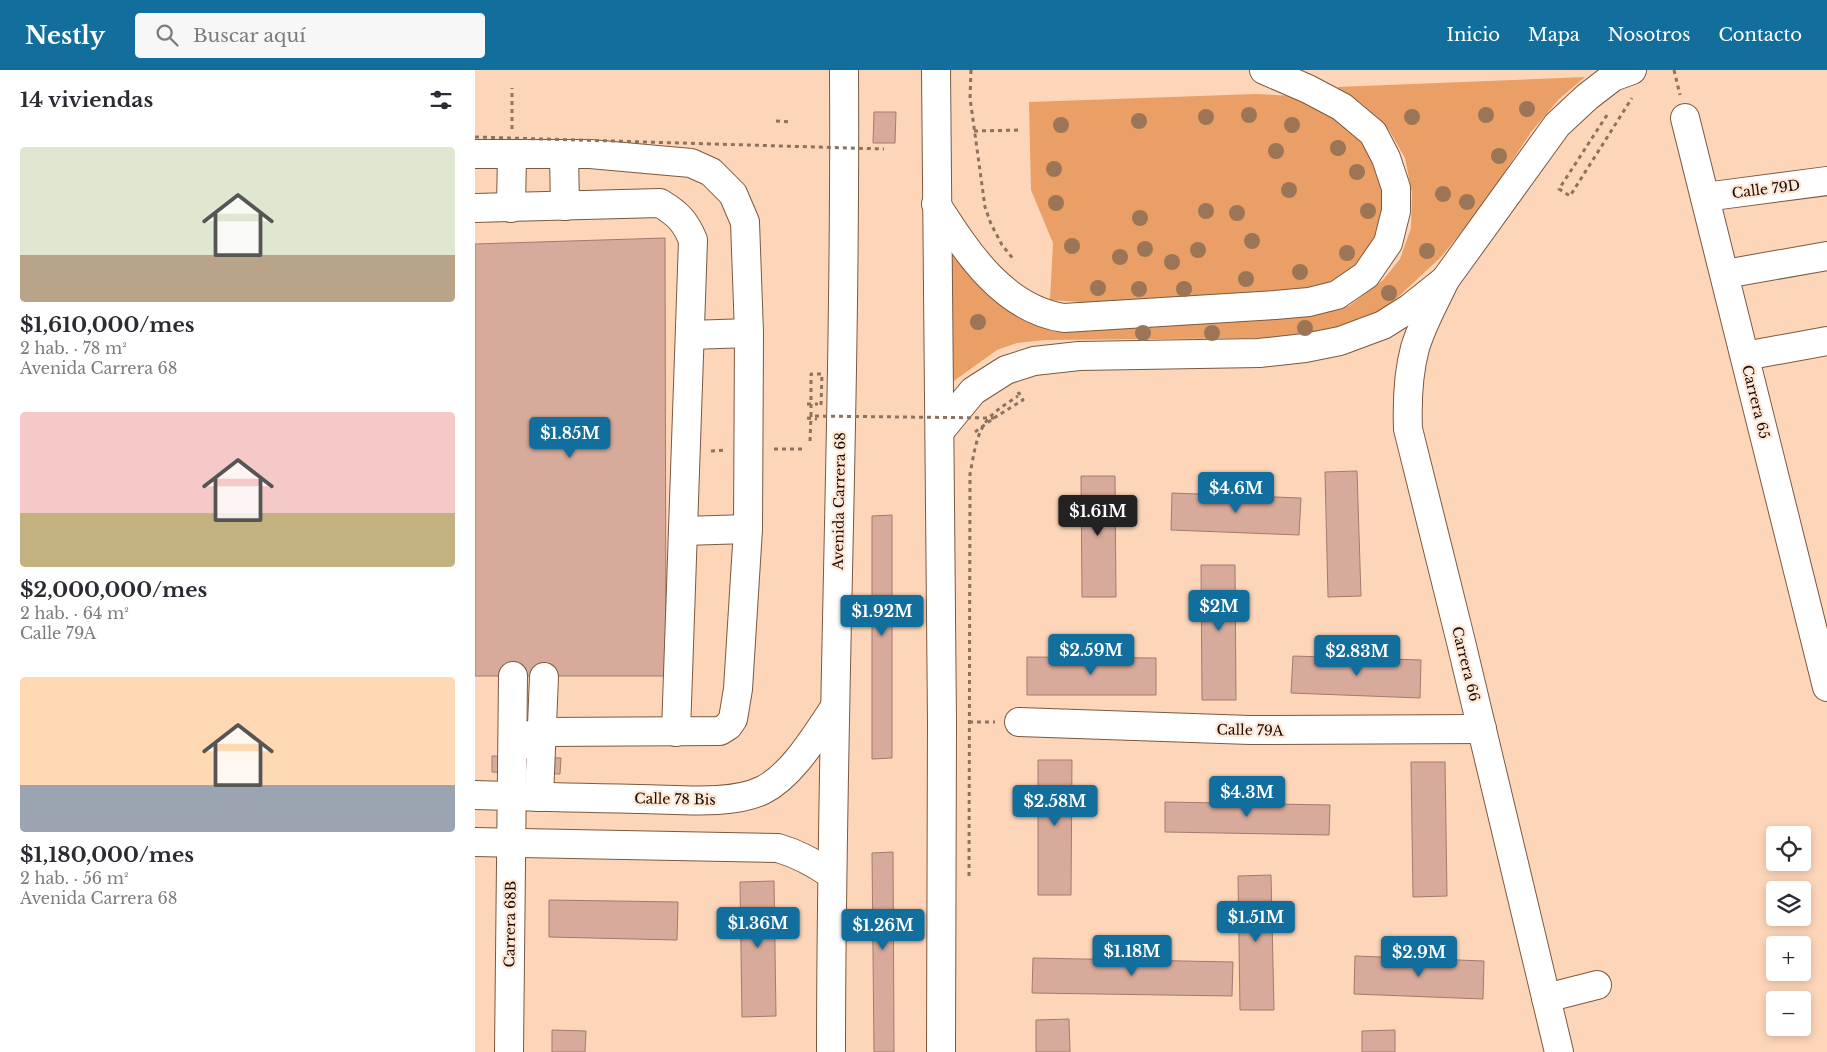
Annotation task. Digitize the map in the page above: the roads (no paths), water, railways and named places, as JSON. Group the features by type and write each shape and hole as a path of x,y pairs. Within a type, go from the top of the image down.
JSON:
{"main road":[{"name":"Avenida Carrera 68","path":"831,1052 832,875 845,230 844,70"},
{"path":"936,70 942,722 941,1052"},
{"path":"936,204 987,275 1003,290 1034,310 1048,316 1064,318 1275,305 1309,302 1337,295 1366,275 1388,243 1396,211 1396,188 1386,158 1373,133 1342,107 1308,89 1264,70"},
{"path":"940,430 973,391 1006,370 1034,362 1079,356 1259,353 1305,348 1340,341 1383,325 1410,308 1445,280 1557,125 1587,97 1613,77 1632,70"},
{"name":"Carrera 65","path":"1685,118 1745,356 1818,613 1827,687"},
{"path":"475,154 590,154 691,162 711,172 733,194 745,222 749,333 748,529 739,689 733,719 728,726 720,731 542,732 526,736 513,753"},
{"path":"511,208 512,154"},
{"path":"564,154 565,206"},
{"name":"Calle 79D","path":"1705,197 1827,182"},
{"path":"475,208 660,203 675,212 687,226 693,240 676,732"},
{"path":"1725,274 1827,256"},
{"name":"Carrera 66","path":"1445,280 1415,348 1407,403 1408,429 1559,1052"},
{"path":"690,335 749,333"},
{"path":"1745,356 1827,340"},
{"path":"683,531 748,529"},
{"name":"Carrera 68B","path":"509,1052 513,676"},
{"path":"539,797 544,677"},
{"name":"Calle 78 Bis","path":"475,796 704,800 745,797 765,789 779,780 804,750 835,707"},
{"name":"Calle 79A","path":"1019,722 1240,730 1482,729"},
{"path":"475,842 778,848 794,852 832,875"},
{"path":"1546,998 1597,986"}]}
